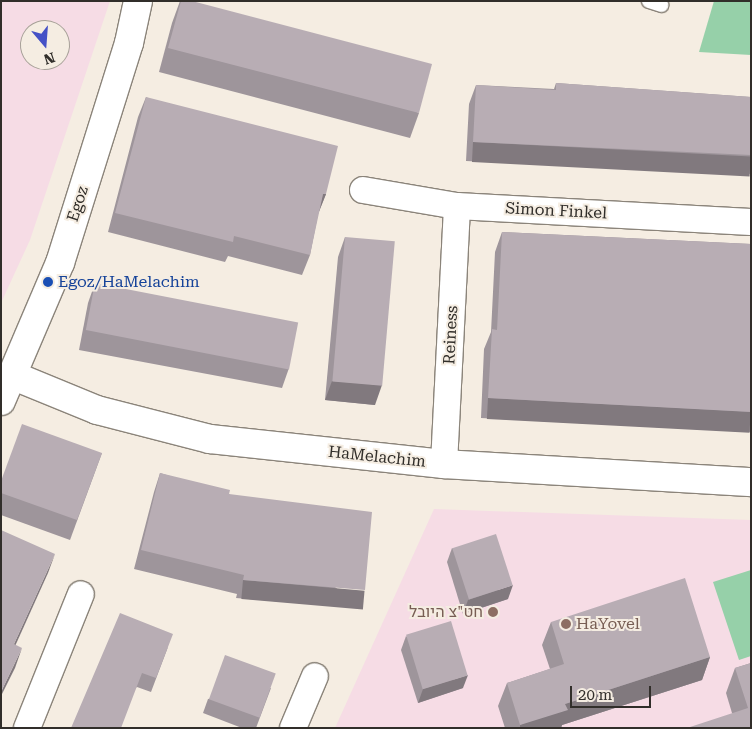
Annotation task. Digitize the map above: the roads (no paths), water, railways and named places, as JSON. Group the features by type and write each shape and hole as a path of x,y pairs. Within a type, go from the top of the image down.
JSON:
{"street":[{"name":"Egoz","path":"1,401 14,376 60,263 129,44 138,1"},
{"name":"Simon Finkel","path":"363,190 458,206 751,222"},
{"name":"Reiness","path":"444,464 458,206"},
{"name":"HaMelachim","path":"14,376 97,410 210,439 444,464 751,482"},
{"path":"27,728 81,594"},
{"path":"293,728 315,676"}],"place":[{"name":"Egoz/HaMelachim","path":"48,282"},
{"name":"חט\"צ היובל","path":"493,612"},
{"name":"HaYovel","path":"566,624"}]}
